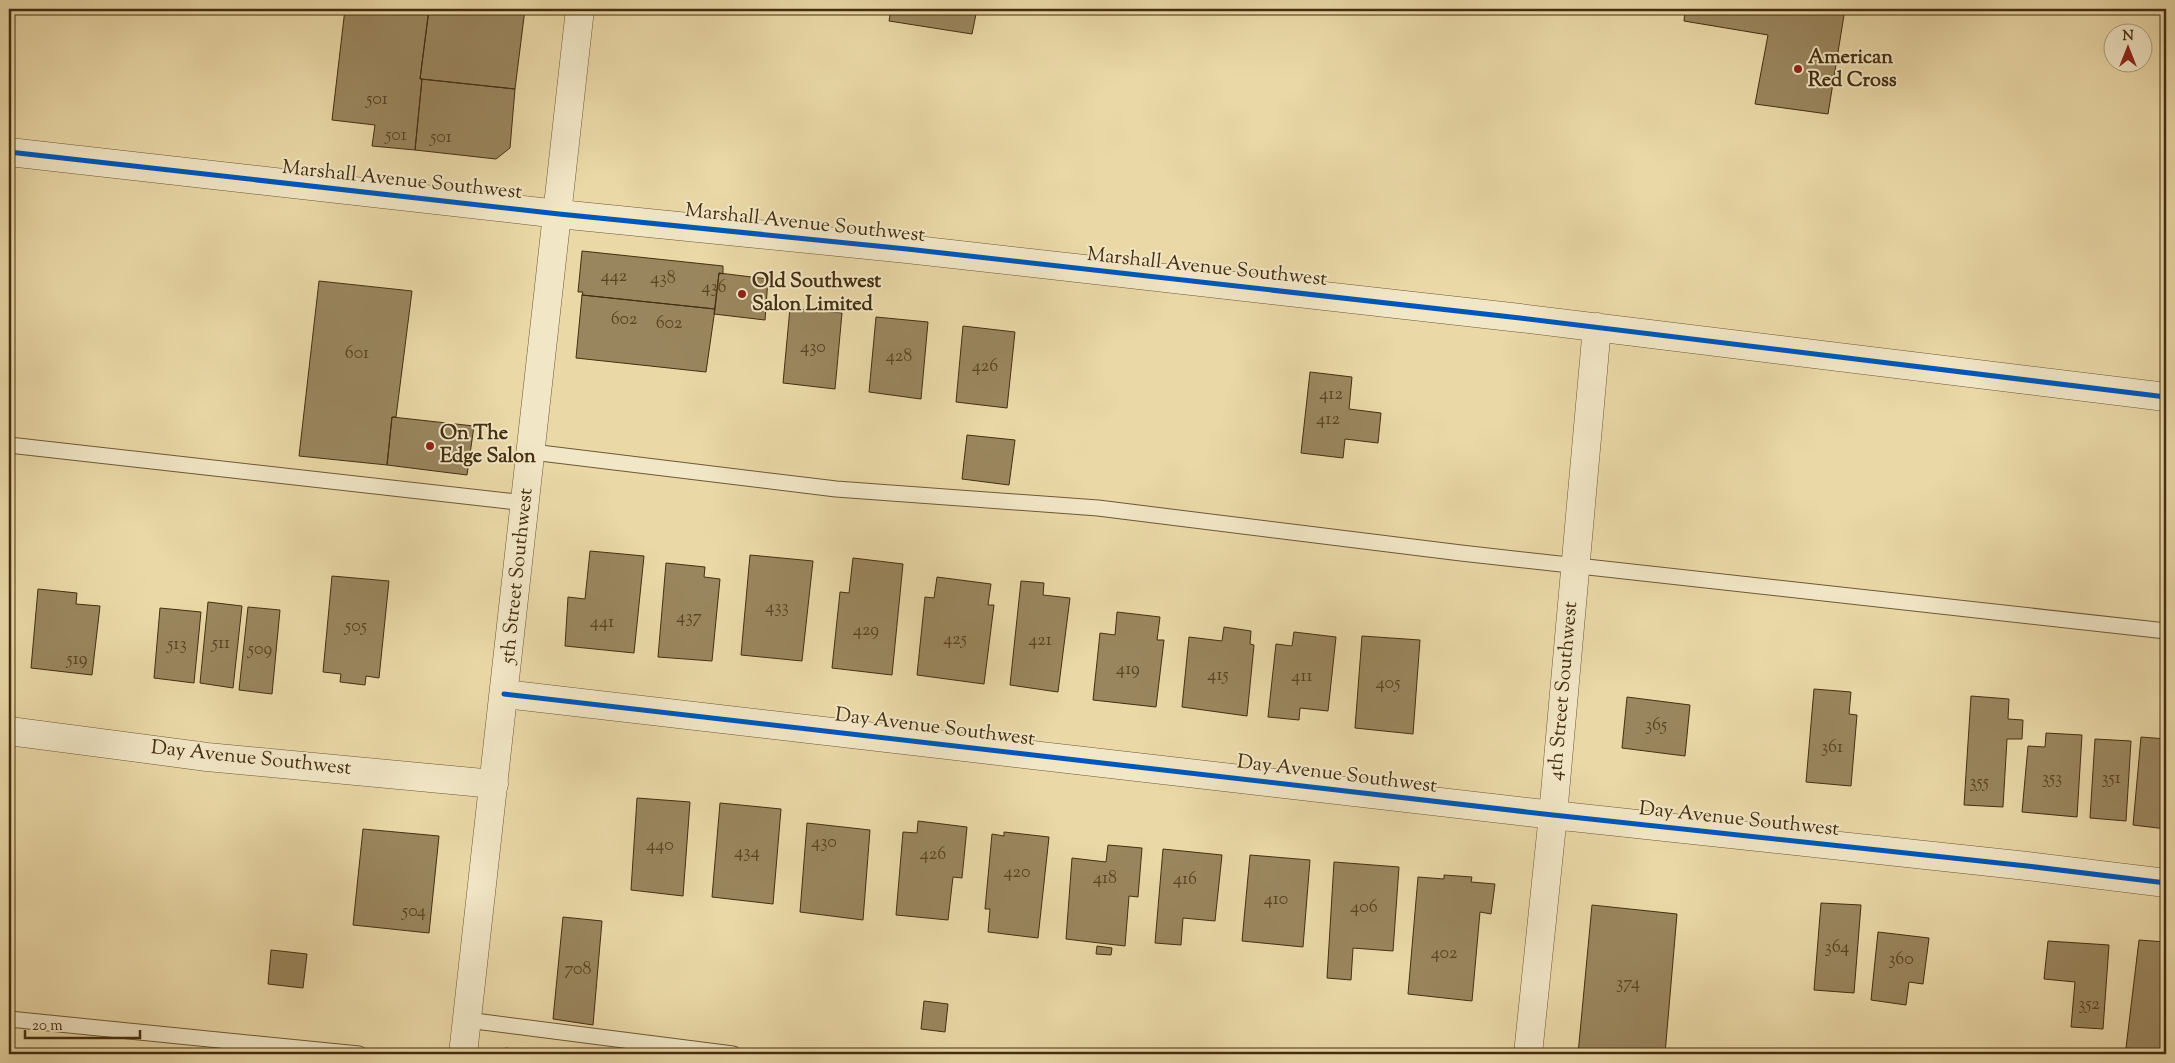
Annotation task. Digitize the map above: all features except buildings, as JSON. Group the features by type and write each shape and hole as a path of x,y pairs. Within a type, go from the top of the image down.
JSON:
{"street":[{"name":"5th Street Southwest","path":"463,1054 559,214 580,9"},
{"name":"Marshall Avenue Southwest","path":"9,152 559,214 907,249 1598,327 2166,397"},
{"name":"4th Street Southwest","path":"1528,1054 1553,815 1598,327"},
{"name":"Day Avenue Southwest","path":"504,694 1553,815 2027,866 2166,883"},
{"name":"Day Avenue Southwest","path":"9,731 206,757 494,784"}],"lane":[{"path":"9,445 526,503"},
{"path":"532,452 836,489 1098,508 1575,566 2166,631"},
{"path":"9,1019 359,1054"},
{"path":"467,1020 732,1054"}],"cycle path":[{"path":"9,152 559,214 907,249 1520,318 2166,397"},
{"path":"504,694 1553,815 2027,866 2166,883"}],"place":[{"name":"American Red Cross","path":"1798,69"},
{"name":"Old Southwest Salon Limited","path":"742,294"},
{"name":"On The Edge Salon","path":"430,446"}]}
